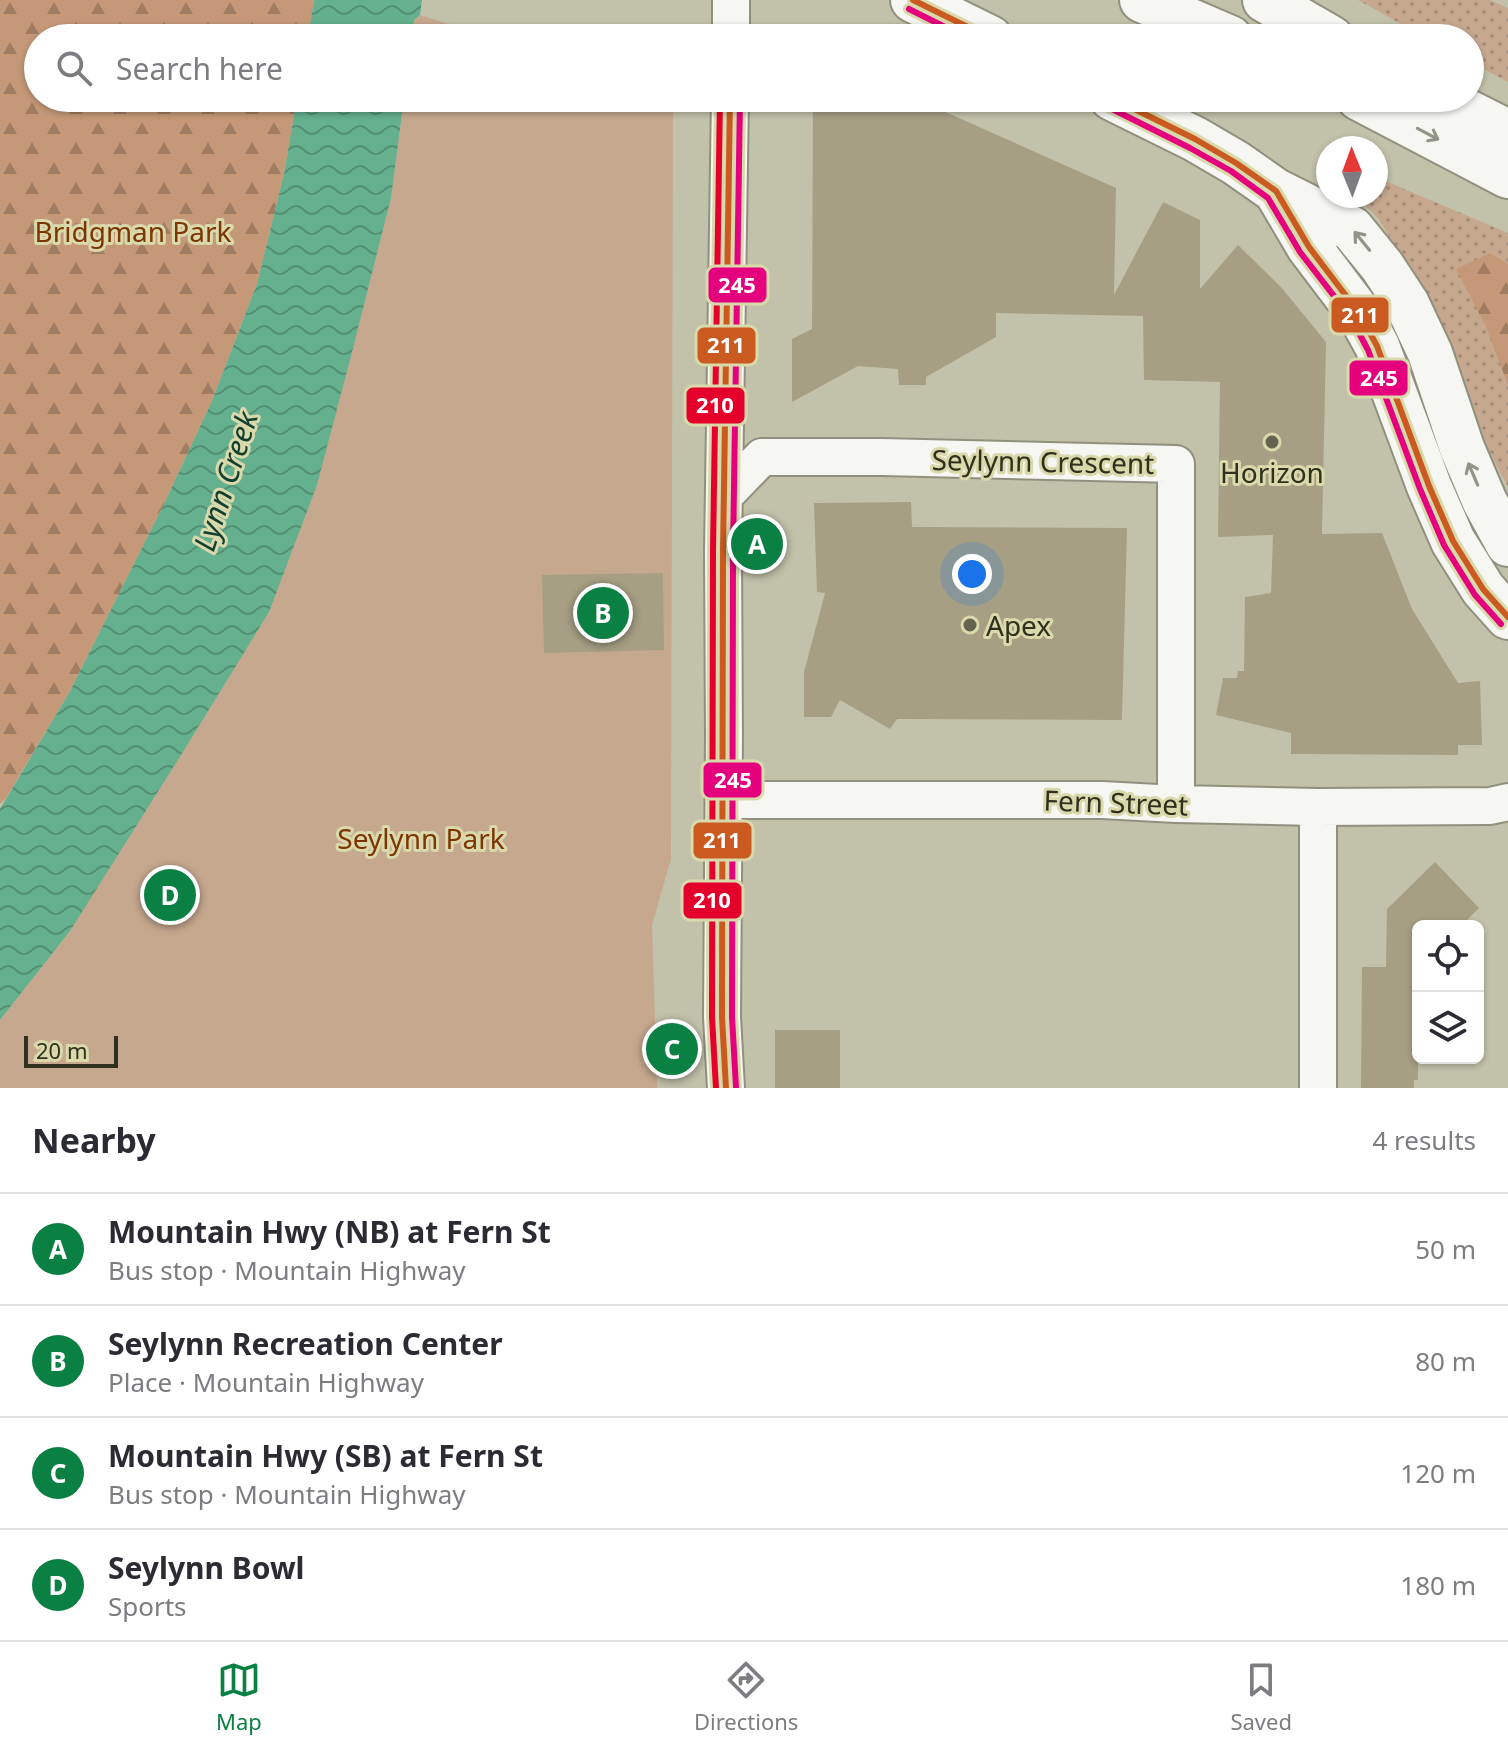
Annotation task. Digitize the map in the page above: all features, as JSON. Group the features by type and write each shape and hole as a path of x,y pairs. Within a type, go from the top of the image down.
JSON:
{"main road":[{"path":"913,0 962,24"},
{"path":"1142,0 1198,24"},
{"path":"1170,0 1216,24"},
{"path":"1265,0 1307,24"},
{"path":"1140,112 1195,139 1276,191 1352,229 1407,304 1430,353 1468,462 1508,544"},
{"path":"1386,112 1508,176"},
{"path":"1468,112 1508,132"},
{"path":"1276,191 1309,247 1359,313 1377,346 1453,541 1483,589 1508,617"}],"street":[{"path":"731,0 731,24"},
{"path":"726,1088 722,1017 724,496 730,112"},
{"path":"724,496 762,457 725,416"},
{"name":"Seylynn Crescent","path":"762,457 1176,464 1176,804"},
{"name":"Fern Street","path":"724,800 1102,800 1318,807 1490,806 1508,802"},
{"path":"1318,807 1318,1088"}],"green space":[{"name":"Bridgman Park","path":"0,0 314,0 310,24 24,24 24,112 295,112 284,174 257,284 212,401 70,691 0,804"},
{"path":"1358,0 1490,0 1508,8 1508,82 1484,69 1484,24 1401,24"},
{"path":"420,15 449,24 414,24"},
{"name":"Seylynn Park","path":"402,112 673,112 671,859 652,925 657,1088 0,1088 0,1020 70,931 317,485 391,198"},
{"path":"1388,182 1508,233 1508,487 1489,451 1416,281 1378,218 1368,208 1388,208"},
{"path":"1490,253 1508,264 1508,385 1486,327 1456,269"}],"water":[{"path":"314,0 422,0 420,15 414,24 310,24"},
{"name":"Lynn Creek","path":"295,112 402,112 391,198 317,485 269,612 70,931 0,1020 0,809 70,691 212,401 257,284 284,174"}],"building":[{"path":"813,112 945,112 1116,188 1114,295 1163,202 1200,220 1200,289 1238,245 1281,287 1326,342 1322,534 1382,533 1412,609 1458,683 1480,681 1482,745 1458,745 1458,755 1291,754 1291,733 1216,715 1223,678 1237,678 1238,671 1244,671 1245,597 1271,593 1273,535 1218,537 1220,382 1144,380 1143,316 996,313 996,337 926,377 926,385 899,385 898,369 858,366 792,402 792,339 812,329"},
{"name":"Apex","path":"911,502 912,527 1127,528 1122,720 897,719 890,729 840,700 831,717 804,717 804,672 825,593 817,592 814,503"},
{"path":"663,573 664,650 544,653 542,575"},
{"path":"1435,862 1479,908 1467,920 1412,920 1412,1064 1418,1064 1418,1080 1414,1080 1414,1088 1361,1088 1362,967 1386,967 1387,909"},
{"path":"775,1030 840,1030 840,1088 775,1088"}],"transit line":[{"name":"211","path":"913,0 962,24"},
{"name":"245","path":"909,9 939,24"},
{"name":"210","path":"716,1088 712,1017 713,551 720,112"},
{"name":"211","path":"726,1088 722,1017 723,551 730,112"},
{"name":"245","path":"736,1087 732,1017 733,551 740,112"},
{"name":"245","path":"1118,112 1231,171 1268,198 1300,252 1351,318 1368,350 1444,545 1475,595 1501,624"},
{"name":"211","path":"1140,112 1195,139 1276,191 1309,247 1359,313 1377,346 1453,541 1483,589 1508,617"}],"place":[{"name":"Horizon","path":"1272,442"},
{"name":"Mountain Hwy (NB) at Fern St","path":"757,544"},
{"name":"Seylynn Recreation Center","path":"603,613"},
{"name":"Apex","path":"970,625"},
{"name":"Seylynn Bowl","path":"170,895"},
{"name":"Mountain Hwy (SB) at Fern St","path":"672,1049"}]}
